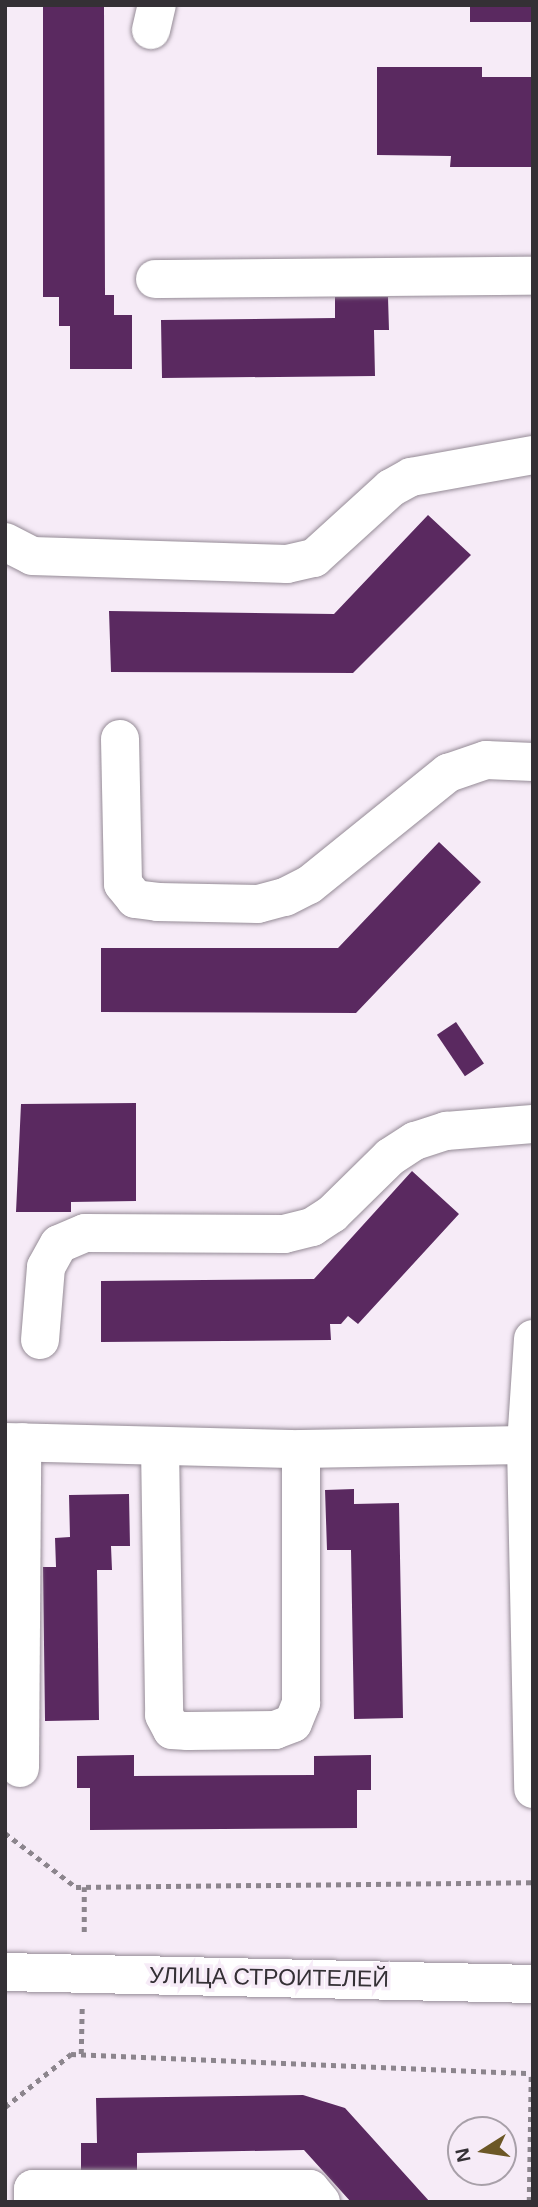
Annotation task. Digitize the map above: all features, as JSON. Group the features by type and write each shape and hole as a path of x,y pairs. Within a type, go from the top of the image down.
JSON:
{"street":[{"path":"155,279 533,275"},
{"path":"5,542 32,556 287,564 314,558 391,488 411,477 533,455"},
{"path":"120,739 123,884 135,898 158,902 258,904 285,897 309,885 448,773 486,760 533,762"},
{"path":"40,1340 46,1267 59,1244 85,1233 284,1234 312,1227 331,1214 390,1157 415,1140 446,1131 533,1124"},
{"path":"533,1339 526,1445 531,1578 533,1789"},
{"path":"20,1768 14,1442 301,1449 526,1445"},
{"path":"160,1447 164,1715 172,1730 188,1731 275,1730 293,1723 300,1703 301,1449"},
{"name":"УЛИЦА СТРОИТЕЛЕЙ","path":"5,1972 533,1983"},
{"path":"33,2202 33,2189 310,2189 321,2202"}],"path":[{"path":"5,1833 76,1887 533,1882"},
{"path":"84,1887 84,1932"},
{"path":"81,2054 82,2003"},
{"path":"5,2106 71,2054 532,2073 529,2202"}],"building":[{"path":"43,5 104,5 105,295 114,295 114,315 132,315 132,369 70,369 70,326 59,326 59,297 43,297"},
{"path":"470,5 533,5 533,22 470,22"},
{"path":"377,67 482,67 482,77 533,77 533,167 450,167 451,156 377,155"},
{"path":"335,297 388,297 389,330 374,330 375,376 162,378 161,320 335,318"},
{"path":"428,515 471,555 353,673 111,672 109,611 334,614"},
{"path":"439,842 481,882 356,1013 101,1012 101,948 338,948"},
{"path":"456,1022 484,1063 465,1076 437,1035"},
{"path":"136,1103 136,1201 71,1202 71,1212 16,1212 21,1104"},
{"path":"412,1171 459,1214 358,1324 348,1316 341,1324 330,1324 331,1340 101,1342 101,1281 314,1279"},
{"path":"354,1489 354,1504 399,1503 403,1718 354,1719 351,1550 327,1550 325,1490"},
{"path":"129,1494 130,1546 111,1546 112,1570 97,1570 99,1720 45,1721 43,1567 56,1567 55,1538 70,1537 69,1495"},
{"path":"134,1755 134,1776 314,1775 314,1756 371,1755 371,1790 357,1790 357,1828 90,1830 90,1788 77,1788 77,1756"},
{"path":"303,2095 345,2108 430,2202 351,2202 304,2150 137,2153 137,2173 81,2174 81,2143 97,2143 96,2098"}]}
